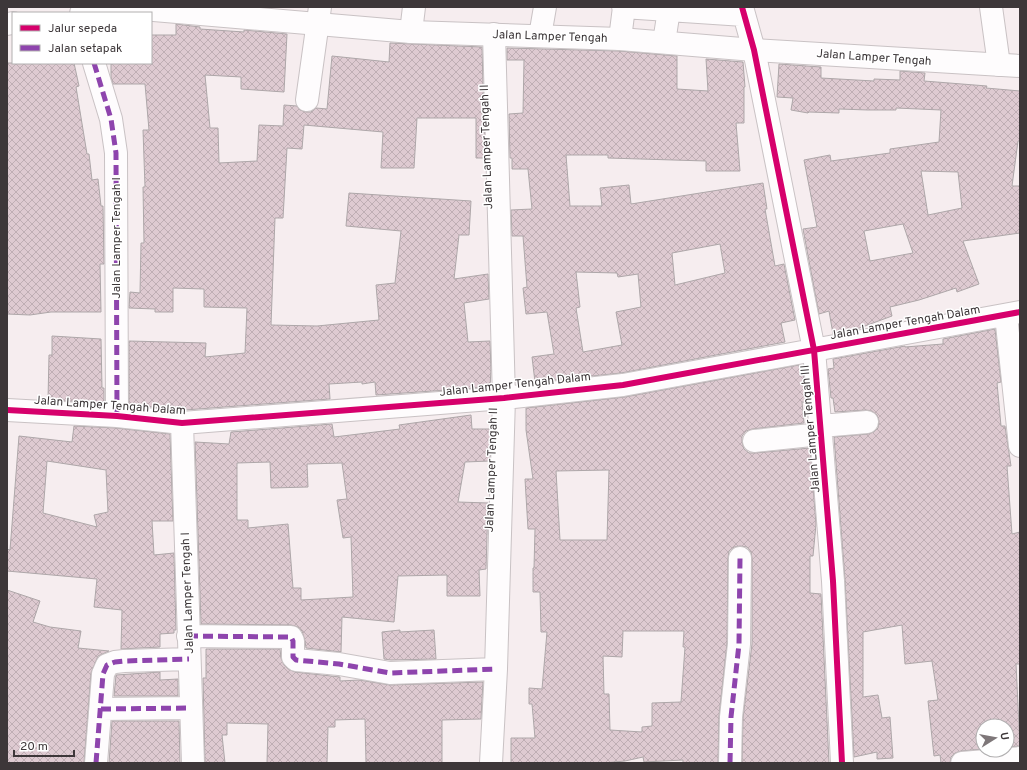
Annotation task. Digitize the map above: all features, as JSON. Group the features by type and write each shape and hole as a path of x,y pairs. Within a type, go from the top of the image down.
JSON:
{"street":[{"path":"411,32 414,7"},
{"path":"540,36 544,7"},
{"path":"620,39 624,7 669,10 743,11"},
{"path":"991,7 1010,65"},
{"name":"Jalan Lamper Tengah","path":"89,12 122,8 319,15 411,32 620,39 754,50 1010,65"},
{"path":"664,42 669,10"},
{"name":"Jalan Lamper Tengah III","path":"743,11 754,50 814,350 833,581 842,763"},
{"path":"307,100 319,15"},
{"name":"Jalan Lamper Tengah II","path":"491,763 496,669 504,398 494,34"},
{"name":"Jalan Lamper Tengah I","path":"94,64 111,120 116,153 117,416"},
{"path":"1013,314 1020,446"},
{"name":"Jalan Lamper Tengah Dalam","path":"7,410 117,416 182,423 504,398 623,384 1013,314"},
{"path":"754,441 867,422"},
{"name":"Jalan Lamper Tengah I","path":"182,423 192,763"},
{"path":"730,763 732,717 739,644 740,558"},
{"path":"188,636 289,637 293,641 293,657 296,660 339,664 390,673 496,669"},
{"path":"96,763 103,674 107,666 115,662 124,661 189,659"},
{"path":"101,709 191,708"},
{"path":"962,763 1020,758"}],"building":[{"path":"176,24 200,27 200,29 244,32 244,30 287,34 284,92 241,89 241,77 205,75 210,128 218,128 219,163 257,161 259,125 283,126 284,105 297,106 300,110 306,112 311,112 316,108 327,109 332,56 389,62 390,43 482,47 485,158 476,158 476,118 417,118 414,168 381,168 383,132 304,125 302,149 287,148 283,218 275,218 271,325 317,326 379,320 376,285 395,283 401,231 346,226 349,193 471,201 469,235 459,235 454,279 488,274 489,299 464,303 468,342 490,341 490,387 376,395 375,382 362,384 362,382 329,384 330,399 185,410 129,405 129,341 206,343 205,357 245,353 247,308 204,307 204,289 173,288 173,312 155,312 155,309 129,308 130,292 140,293 141,243 144,243 143,187 145,187 143,130 149,130 145,84 113,84 111,77 111,64 152,64 152,35 176,35"},
{"path":"507,48 619,51 677,56 677,89 708,91 706,59 743,62 745,87 744,123 736,123 740,171 706,171 706,161 608,158 608,155 566,155 570,206 602,206 600,188 629,185 631,204 763,183 767,209 765,209 775,266 784,264 795,320 781,323 785,342 621,373 535,382 532,357 554,354 547,312 526,314 523,288 527,287 523,236 512,236 511,210 532,209 528,169 512,169 512,158 510,158 509,114 523,113 524,60 507,60","holes":["720,244 725,273 675,285 672,253","576,272 617,273 618,277 638,274 641,307 616,312 622,345 583,352 576,308 580,307"]},
{"path":"7,63 74,64 79,86 76,87 87,154 89,154 92,180 98,179 101,206 103,206 104,264 100,264 101,312 51,312 30,315 7,314"},
{"path":"779,64 821,67 821,78 874,81 874,79 900,80 900,71 925,73 924,81 987,86 986,88 1020,91 1020,141 1018,141 1012,186 1020,186 1020,233 963,241 979,284 957,292 956,288 919,300 890,307 892,316 854,330 833,334 829,311 819,314 803,229 817,227 804,160 830,155 831,161 890,153 890,149 939,142 941,110 896,108 896,110 839,109 839,113 808,113 791,110 793,98 777,97","holes":["921,171 958,172 962,208 928,215","903,224 913,253 870,261 864,231"]},
{"path":"995,329 1001,382 997,383 1001,426 1005,426 1011,466 1007,466 1012,534 1020,532 1020,664 1016,664 1020,746 1015,746 1015,718 975,718 975,750 955,753 951,757 950,763 941,763 940,755 934,756 928,701 938,700 932,661 905,664 902,625 863,632 863,697 878,695 882,718 890,717 893,758 877,759 877,752 854,757 845,580 834,437 868,434 874,432 878,428 879,421 877,415 872,411 835,412 833,398 831,398 828,369 834,368 833,359 905,346 943,344 943,339"},
{"path":"52,336 101,339 102,388 104,388 104,403 48,400 49,355 52,355"},
{"path":"799,365 800,373 803,372 806,402 802,402 804,423 752,429 746,431 742,436 742,442 744,449 749,453 810,448 816,524 813,556 810,556 810,593 821,594 829,763 742,763 743,718 752,644 752,558 751,552 747,547 740,546 734,547 729,551 728,558 727,643 719,716 718,763 683,763 683,760 644,762 643,757 625,761 604,763 511,763 511,738 535,738 532,704 529,704 529,688 542,689 547,632 541,632 540,592 533,592 535,529 528,529 525,479 533,479 526,430 526,408 625,397","holes":["609,470 607,540 560,540 556,471","623,631 684,631 683,647 685,647 681,702 652,703 652,726 642,727 642,732 610,730 609,694 604,694 603,656 622,657"]},
{"path":"471,415 472,429 491,429 490,461 465,462 458,502 488,503 486,569 479,570 480,596 447,596 447,575 398,576 394,622 342,617 341,652 306,648 302,631 298,627 291,625 201,624 195,442 229,444 231,432 332,424 334,437 400,429 399,425","holes":["270,462 271,488 308,487 307,464 342,463 347,499 337,500 343,538 351,537 353,597 301,600 301,588 293,588 288,524 248,528 248,520 237,520 237,463"]},
{"path":"74,426 116,428 170,434 173,521 152,521 154,555 174,553 176,630 174,630 174,633 160,634 160,647 121,649 122,610 94,607 97,579 7,571 7,549 10,550 19,436 72,442","holes":["47,461 106,470 108,512 94,515 97,527 43,513"]},
{"path":"7,590 40,601 33,622 50,627 81,631 78,648 109,651 98,656 91,673 84,763 7,763"},
{"path":"400,630 400,632 434,630 436,659 384,659 382,632"},
{"path":"206,649 280,649 281,658 284,665 288,669 295,672 340,677 340,681 359,680 390,685 483,682 481,719 442,720 442,763 366,763 365,719 335,720 335,727 328,727 327,763 267,763 268,724 227,723 227,735 222,735 225,763 205,763 203,678 206,678"},
{"path":"160,672 160,680 178,679 178,696 114,696 116,675"},
{"path":"112,721 179,721 180,763 109,763"}],"marked path":[{"path":"94,64 111,119 116,153 117,416"},
{"path":"730,763 731,717 739,644 740,558"},
{"path":"188,636 291,637 293,641 293,657 296,660 339,664 390,673 496,669"},
{"path":"96,763 103,674 107,665 124,661 189,659"},
{"path":"101,709 191,708"}],"cycle path":[{"path":"742,7 754,50 814,350 833,581 842,763"},
{"path":"7,410 117,416 182,423 504,398 623,385 1020,312"}]}
